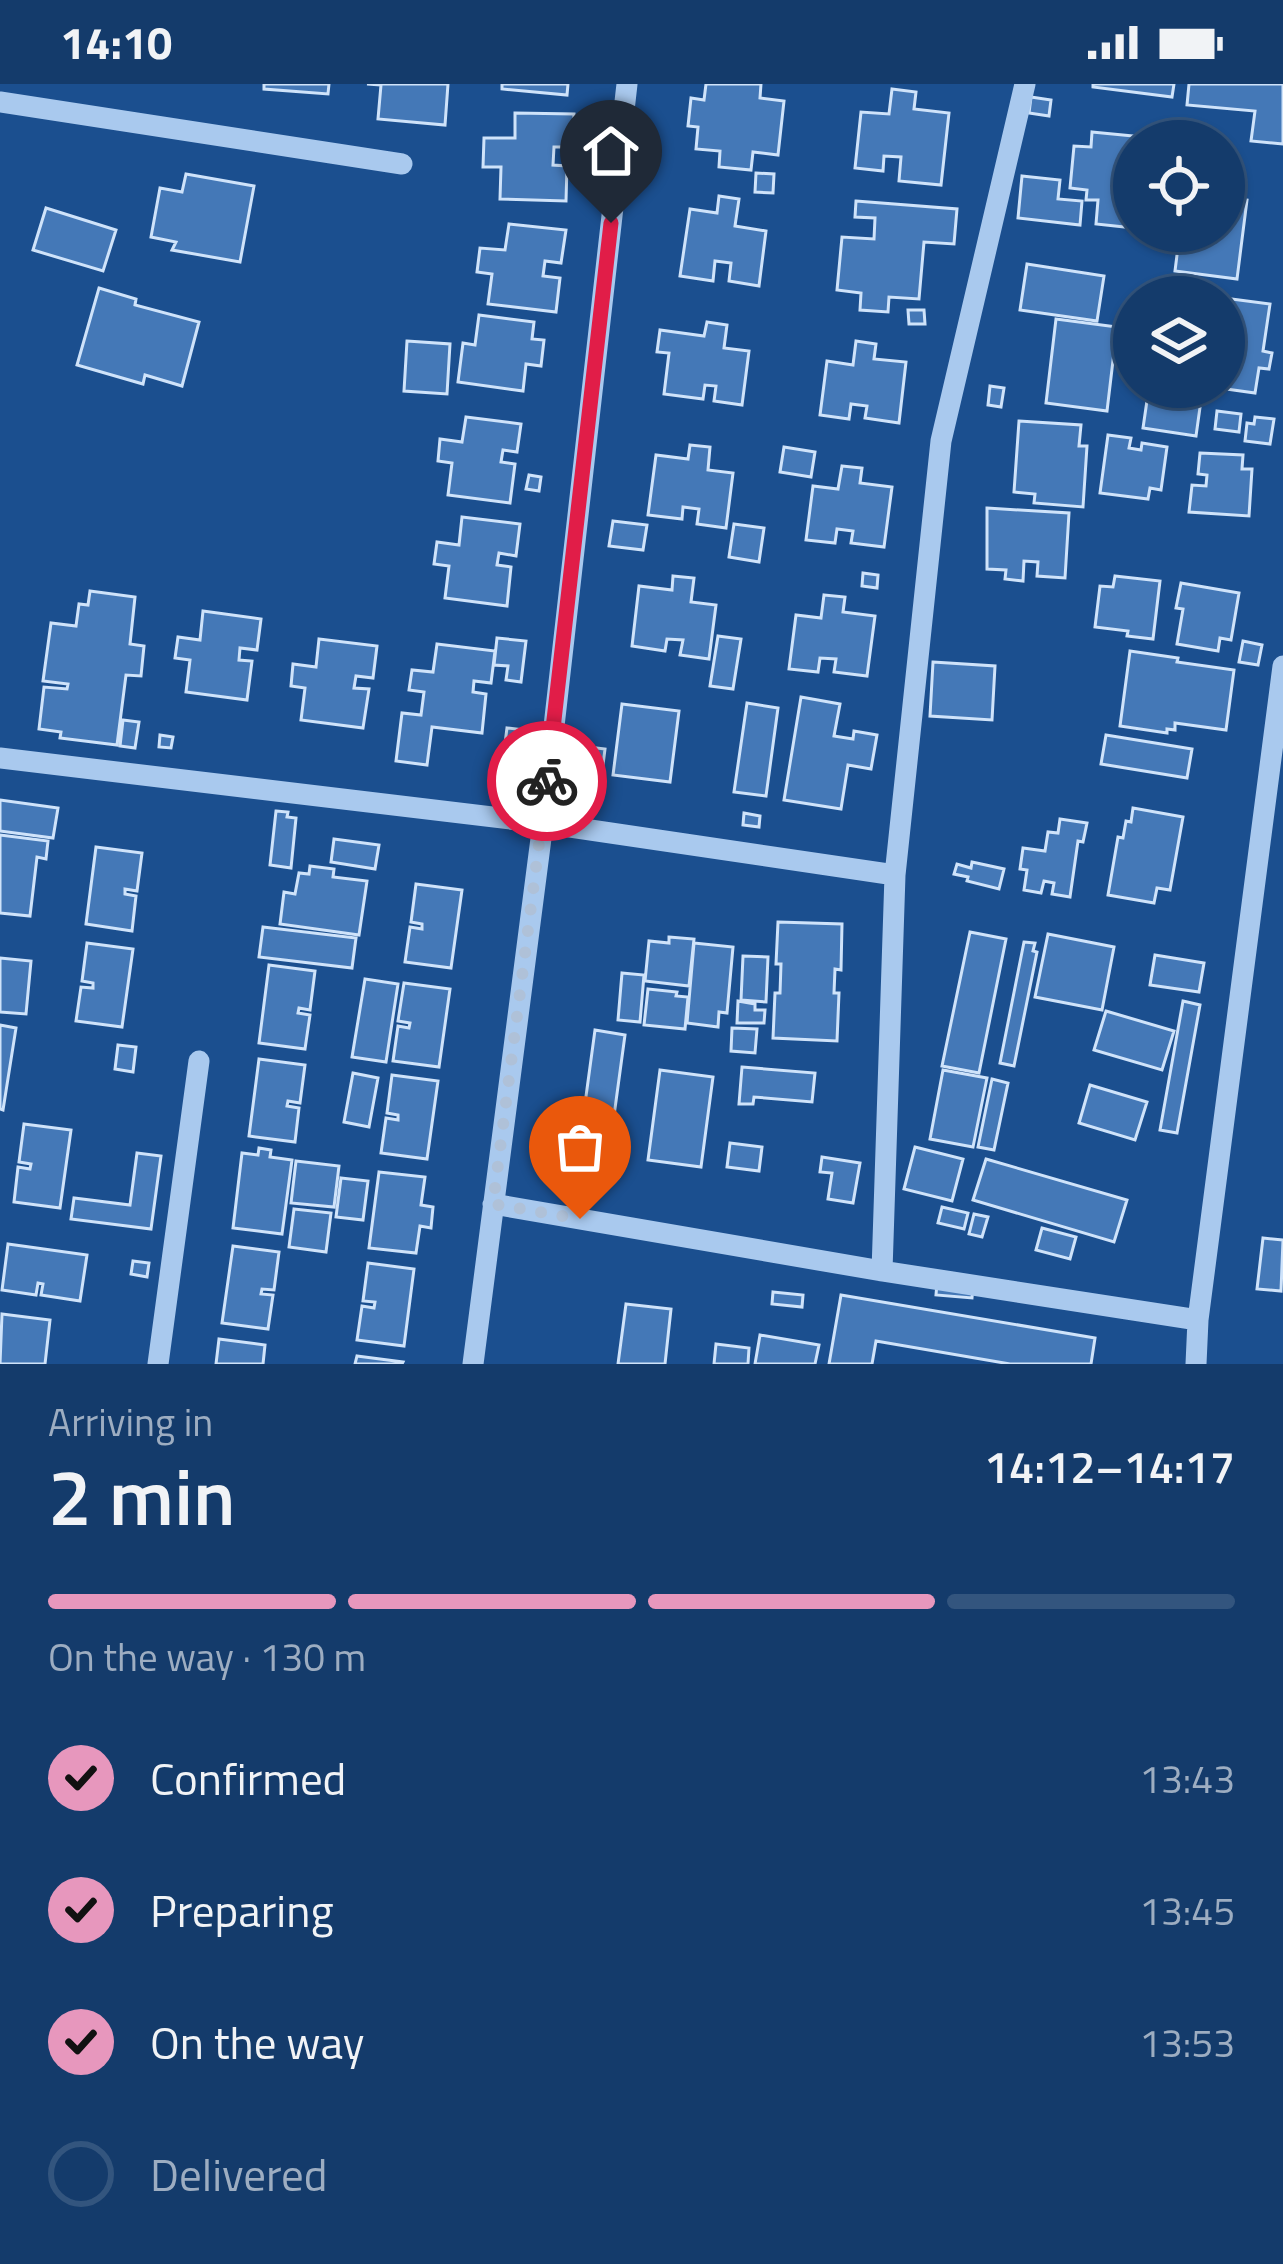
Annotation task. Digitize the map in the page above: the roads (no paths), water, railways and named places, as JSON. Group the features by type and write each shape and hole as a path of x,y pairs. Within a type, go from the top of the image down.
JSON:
{"street":[{"path":"473,1364 543,823 627,84"},
{"path":"882,1271 895,875 941,441 1025,84"},
{"path":"0,102 402,164"},
{"path":"1196,1364 1283,666"},
{"path":"0,758 543,823 895,875"},
{"path":"158,1364 200,1061"},
{"path":"493,1204 1198,1320"}]}
